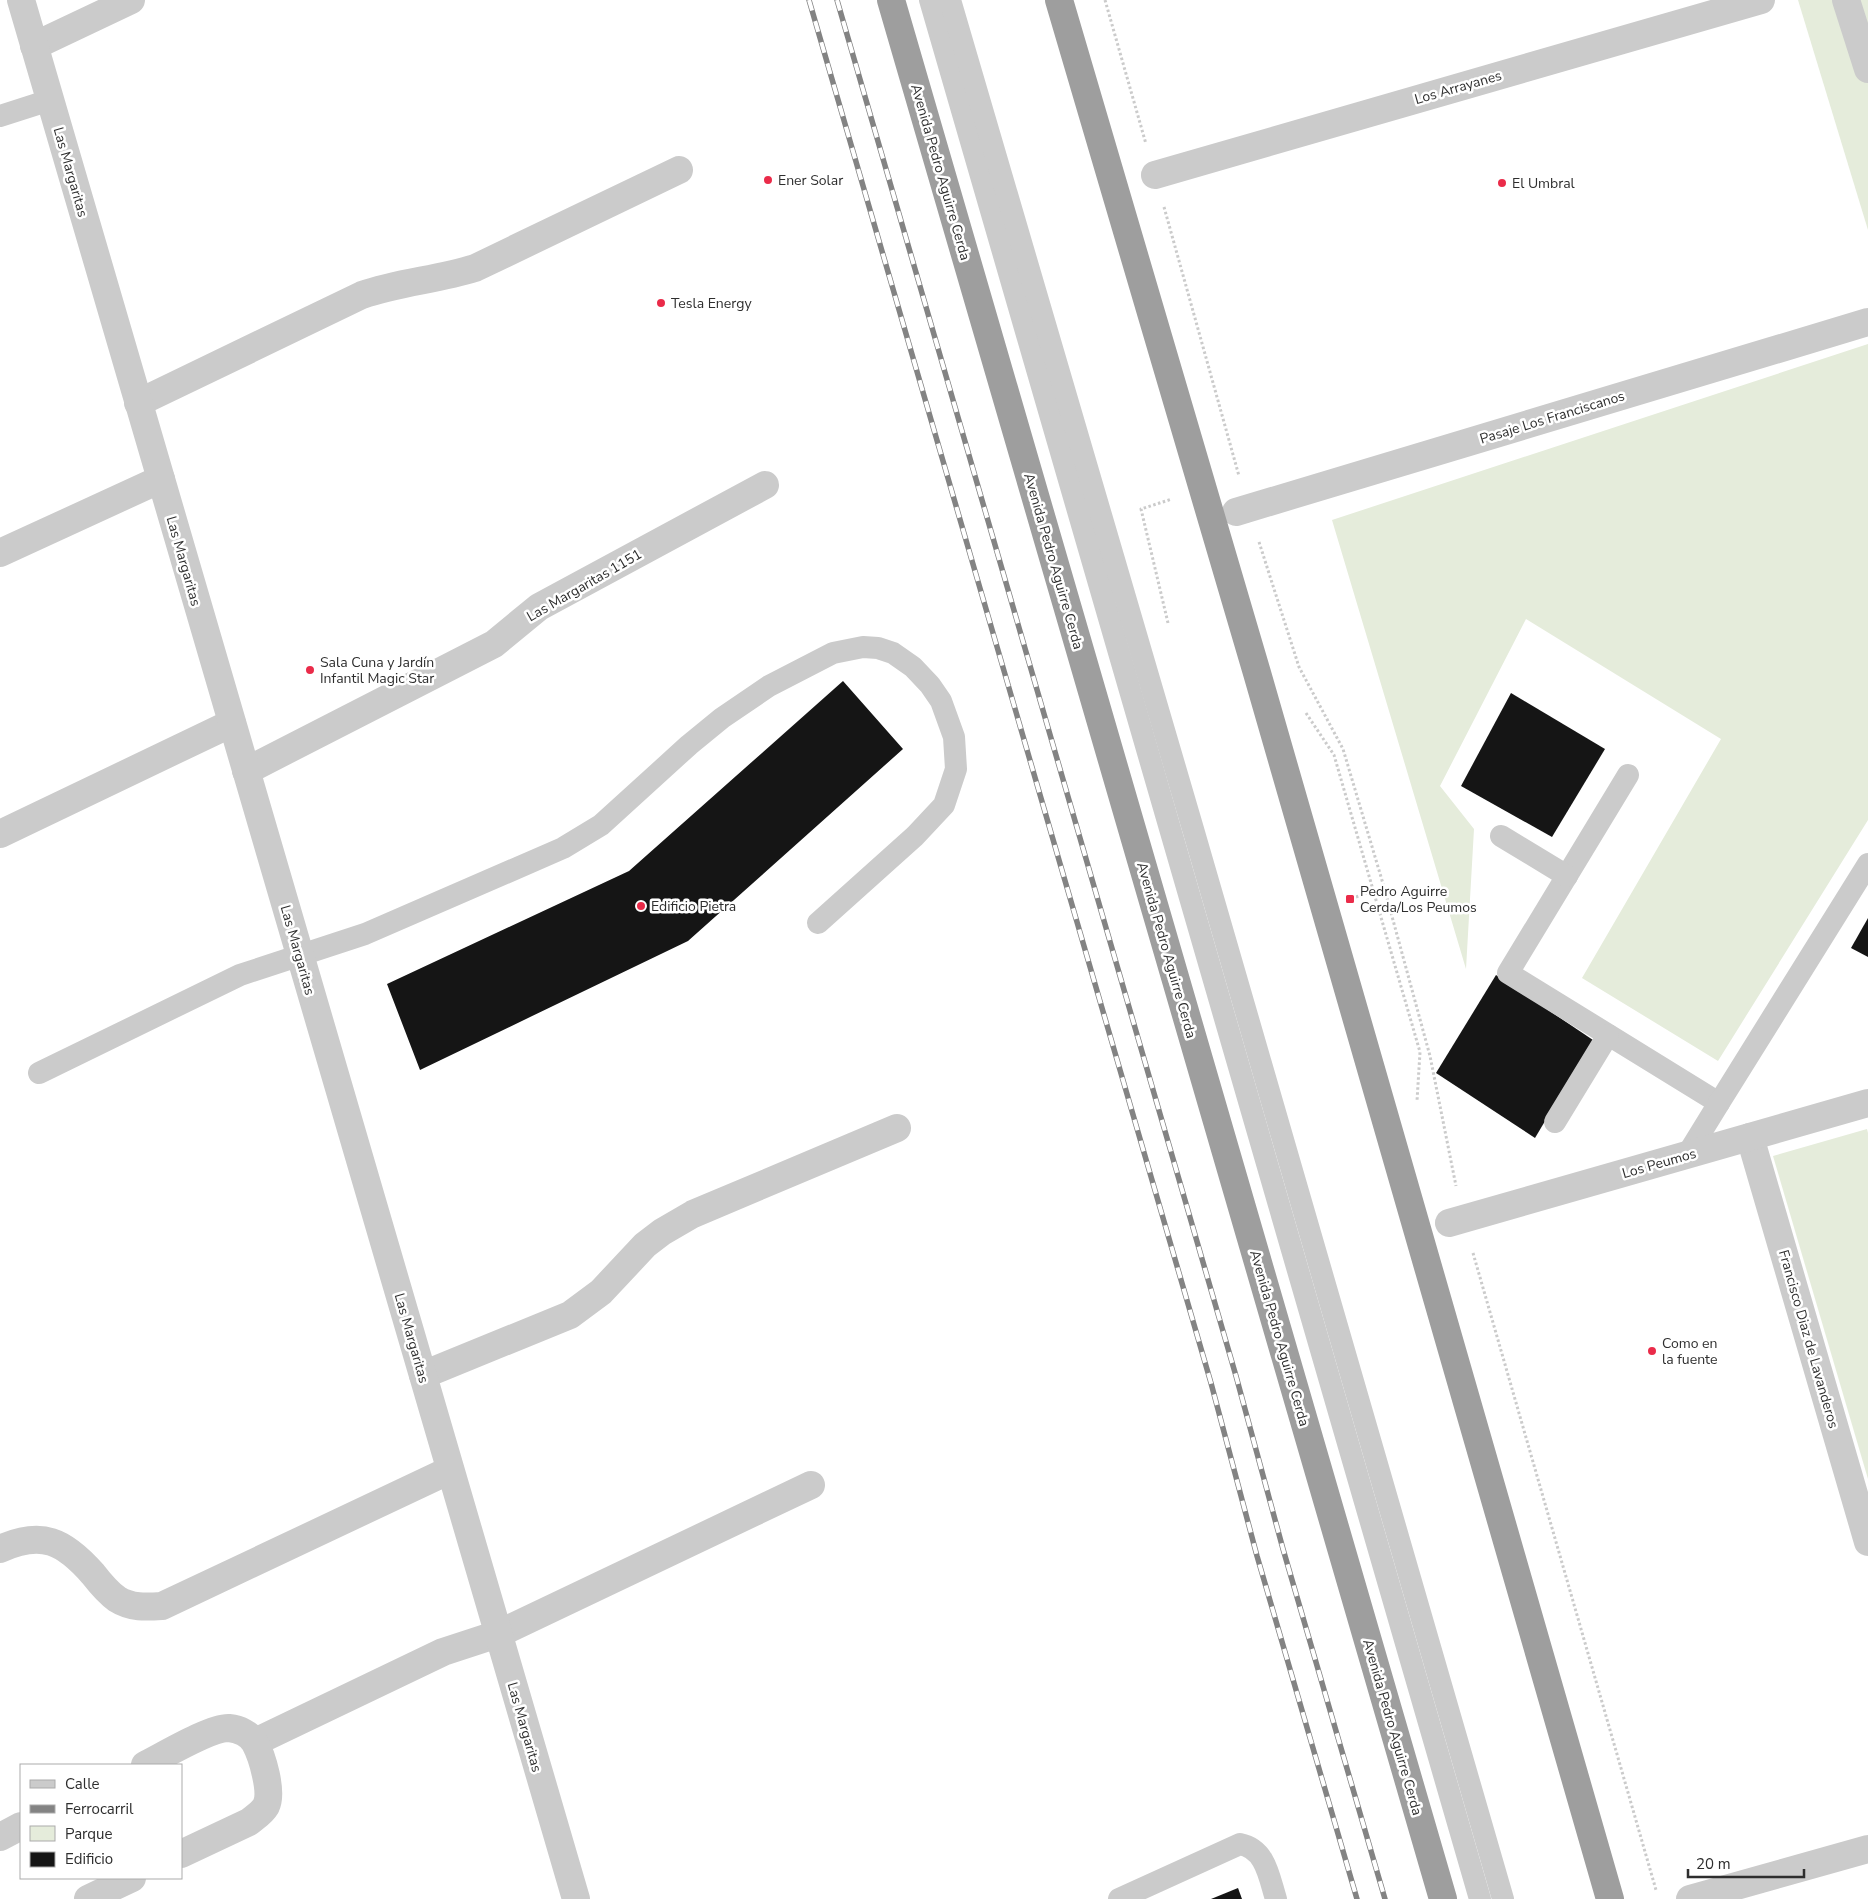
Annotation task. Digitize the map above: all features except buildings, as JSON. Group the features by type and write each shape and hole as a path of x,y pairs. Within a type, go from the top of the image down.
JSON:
{"highway":[{"name":"Avenida Pedro Aguirre Cerda","path":"891,0 1443,1899"},
{"path":"1059,0 1203,490 1610,1899"}],"street":[{"name":"Las Margaritas","path":"21,0 576,1899"},
{"path":"34,46 131,0"},
{"name":"Los Arrayanes","path":"1155,175 1760,0"},
{"path":"1846,0 1868,69"},
{"path":"138,403 362,295 383,288 455,274 475,268 679,170"},
{"name":"Pasaje Los Franciscanos","path":"1242,511 1868,322"},
{"path":"0,553 161,479"},
{"name":"Las Margaritas 1151","path":"246,771 494,644 539,607 765,485"},
{"path":"0,834 232,723"},
{"name":"Los Peumos","path":"1456,1221 1868,1102"},
{"path":"423,1375 570,1315 601,1292 645,1246 662,1232 692,1214 897,1128"},
{"name":"Francisco Diaz de Lavanderos","path":"1750,1137 1861,1495 1868,1542"},
{"path":"0,1549 23,1540 36,1539 60,1544 79,1559 118,1600 144,1607 162,1606 450,1470"},
{"path":"255,1742 443,1652 498,1634 811,1485"},
{"path":"147,1764 219,1729 239,1730 255,1742 268,1785 266,1806 259,1815 249,1822 182,1854"},
{"path":"0,1837 20,1827"},
{"path":"1690,1899 1868,1850"},
{"path":"88,1899 130,1879"}],"lane":[{"path":"930,0 1480,1899"},
{"path":"950,0 1503,1899"},
{"path":"0,116 50,100"},
{"path":"39,1073 240,975 300,957 365,934 576,841 618,811 689,745 722,718 769,686 833,653 863,647 878,648 893,653 914,667 941,701 954,737 956,769 944,805 915,836 818,923"},
{"path":"1628,776 1508,973 1718,1103"},
{"path":"1500,836 1567,876"},
{"path":"1687,1155 1868,864"},
{"path":"1555,1122 1608,1035"},
{"path":"1119,1899 1240,1844 1256,1850 1262,1856 1276,1899"}],"path":[{"path":"1105,0 1155,175 1242,511 1299,667 1343,749 1384,887 1430,1056 1456,1221 1659,1899"},
{"path":"1137,640 1170,631 1141,509 1203,490"}],"green space":[{"path":"1798,0 1868,0 1868,230"},
{"path":"1868,344 1868,820 1718,1061 1582,978 1721,739 1526,619 1440,786 1474,829 1466,969 1332,520"},
{"path":"1867,1129 1868,1133 1868,1479 1773,1156"}],"railway":[{"path":"809,0 1211,1383 1257,1556 1357,1899"},
{"path":"837,0 1236,1376 1283,1549 1385,1899"}],"place":[{"name":"Ener Solar","path":"768,180"},
{"name":"El Umbral","path":"1502,183"},
{"name":"Tesla Energy","path":"661,303"},
{"name":"Sala Cuna y Jardín Infantil Magic Star","path":"310,670"},
{"name":"Pedro Aguirre Cerda/Los Peumos","path":"1350,899"},
{"name":"Edificio Pietra","path":"641,906"},
{"name":"Como en la fuente","path":"1652,1351"}]}
